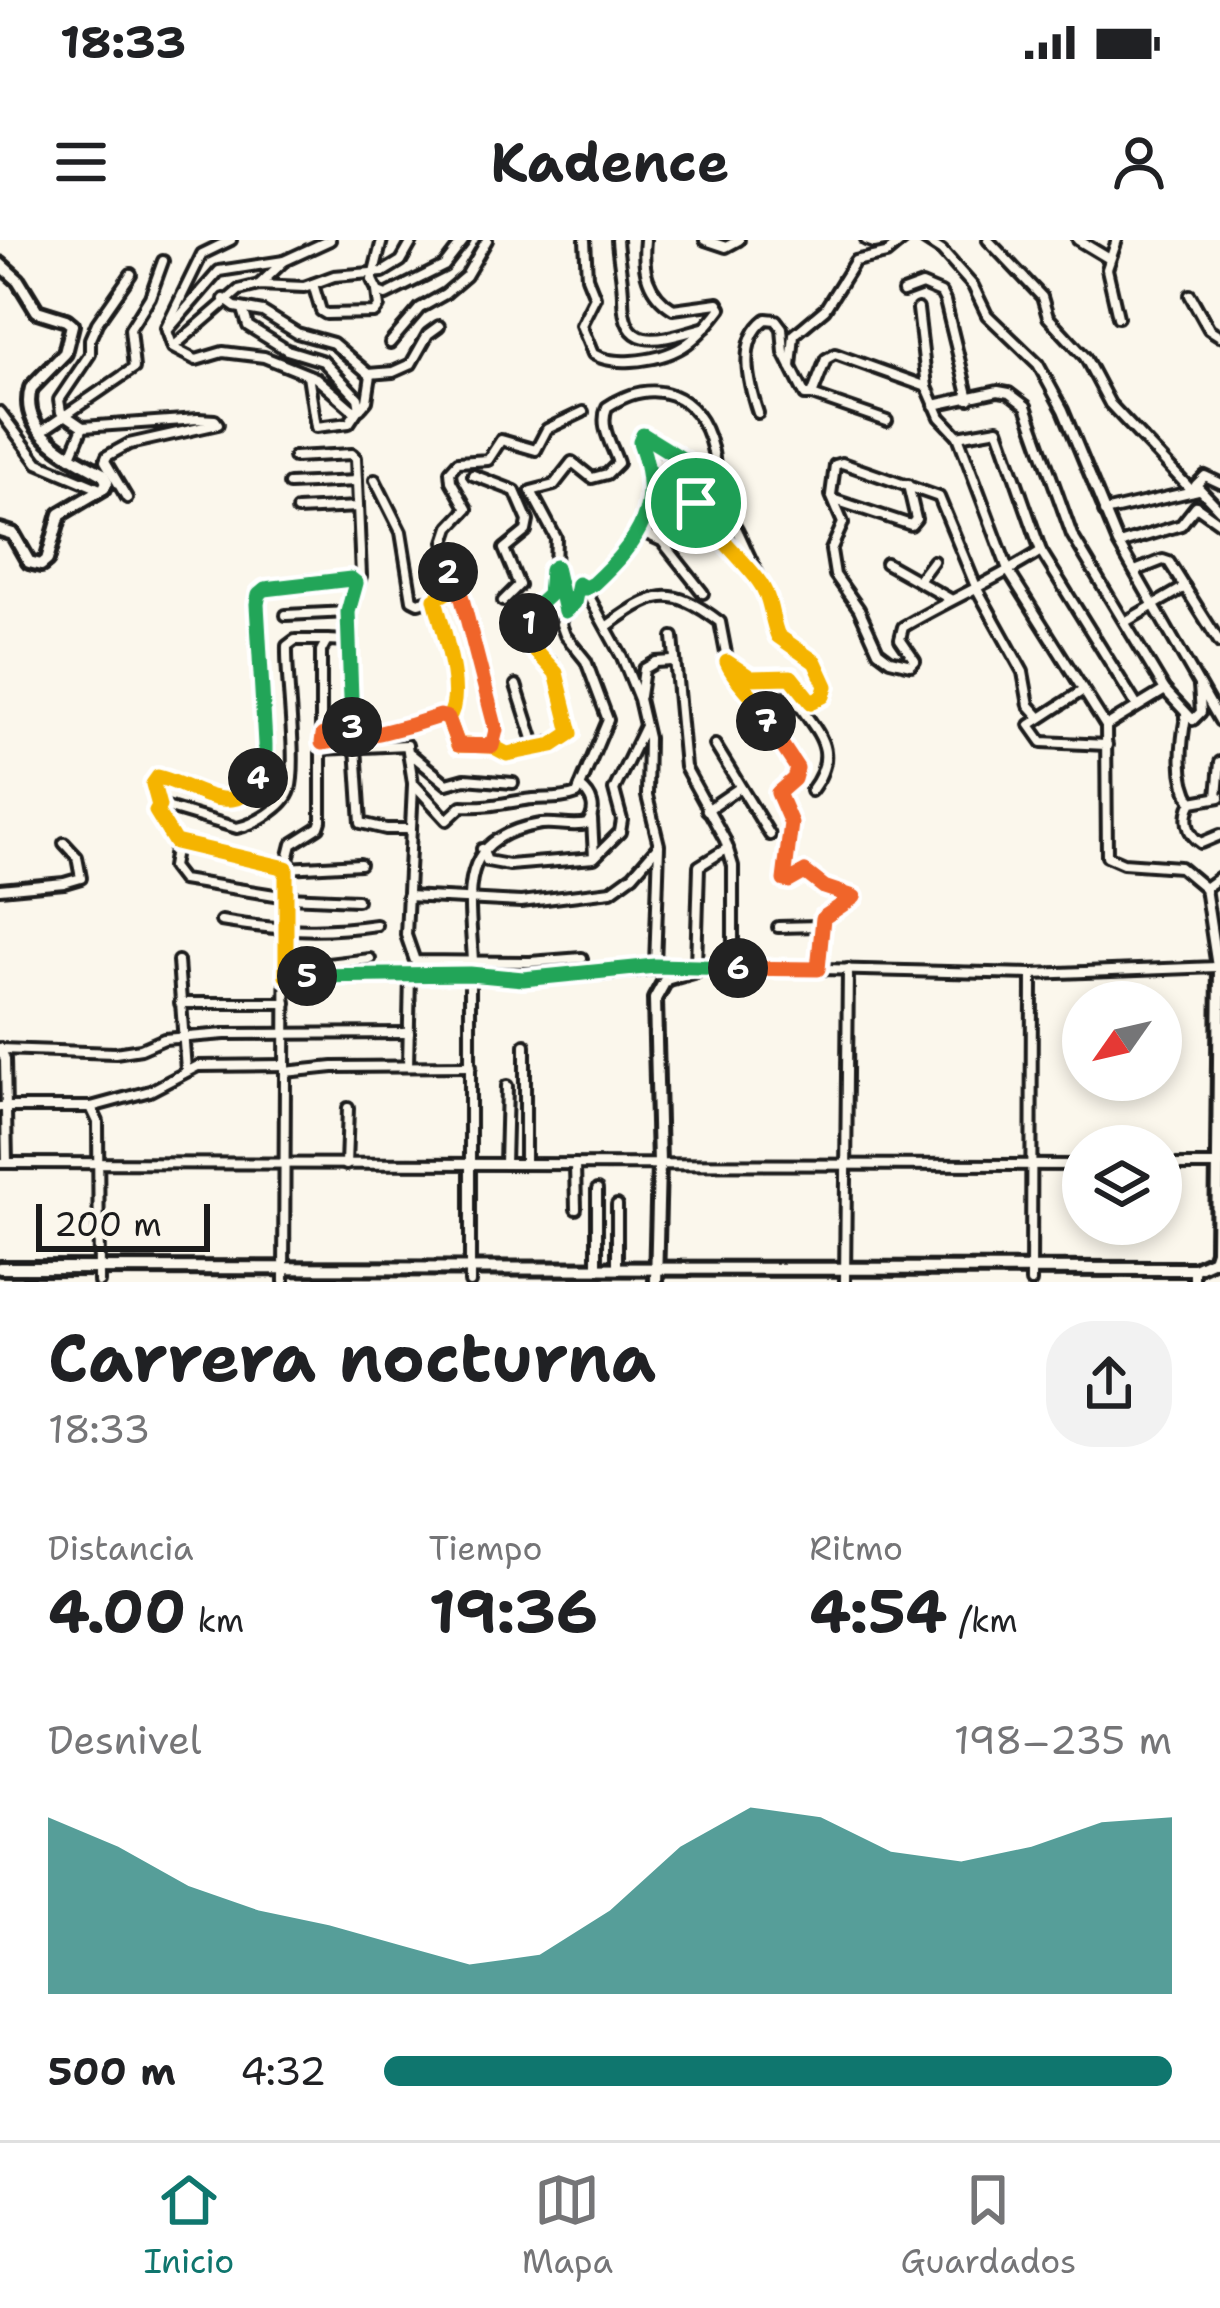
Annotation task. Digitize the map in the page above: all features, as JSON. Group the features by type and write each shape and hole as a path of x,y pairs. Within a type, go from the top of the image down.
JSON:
{"street":[{"path":"231,240 202,254 165,332 172,348 196,360 223,352 261,356 308,375 359,410"},
{"path":"165,332 219,271 284,261 330,240"},
{"path":"313,284 326,314 374,313 379,307 372,273 382,240"},
{"path":"172,348 239,290 372,273 397,265 413,240"},
{"path":"376,290 386,296 396,293 444,266 464,240"},
{"path":"390,343 420,308 445,295 466,276 487,240"},
{"path":"586,240 587,278 595,297 581,325 590,350 598,359 631,361 669,356 707,327 721,304 673,309 652,293 645,269 646,240"},
{"path":"616,240 621,312 632,331 652,340 707,327"},
{"path":"705,240 726,247 740,240"},
{"path":"866,240 889,240"},
{"path":"791,368 794,335 825,309 852,264 886,254 902,240"},
{"path":"925,240 942,251 976,290 987,315 1038,364 1068,421 1119,544 1220,721"},
{"path":"988,240 1042,297 1048,317 1085,357 1110,404 1220,510"},
{"path":"1078,240 1108,258"},
{"path":"1117,240 1108,258 1118,317"},
{"path":"42,431 134,368 130,329 150,297 163,261"},
{"path":"259,286 284,261"},
{"path":"0,264 18,280 37,311 72,326 67,349 33,384 29,409 42,431 70,458 105,476 106,486 60,514 47,560 41,565 31,563 16,537 0,530"},
{"path":"127,498 105,458 129,444 215,428 217,422 176,419 82,427 64,416 58,405 63,392 86,362 92,333 131,274"},
{"path":"903,292 922,285 940,293 945,301 969,399"},
{"path":"1190,295 1209,329 1220,336"},
{"path":"224,299 332,343 371,375"},
{"path":"243,309 248,326 287,350 323,362 358,398 359,410"},
{"path":"0,1268 99,1276 470,1275 597,1268 1194,1275 1214,1260 1219,1219 1219,967 1205,888 1180,867 1107,856 1106,726 1009,572 958,436 934,405 927,387 918,309"},
{"path":"758,413 747,362 761,321 772,318 779,323 803,393 887,421"},
{"path":"371,375 406,367 430,331 439,326"},
{"path":"812,395 826,359 835,354 927,387"},
{"path":"308,375 316,427 349,423 367,401 371,375"},
{"path":"934,405 998,391 1026,406 1072,535 1165,690 1193,720 1201,712 1197,677"},
{"path":"518,494 554,485 572,462 592,478 618,466 604,416 614,403 637,393 677,394 692,409 712,444 723,509 766,592 778,636 815,662 826,686 823,696 811,702 792,679 751,678 727,662"},
{"path":"0,412 38,463 100,489"},
{"path":"492,746 496,730 445,537 467,512 449,475 454,464 488,460 504,440 536,450 548,429 583,412"},
{"path":"70,458 82,427"},
{"path":"958,436 998,429 1041,550 1137,706"},
{"path":"585,588 640,531 651,486 650,464 640,442 646,434 661,450 678,454 690,464 700,514 755,574"},
{"path":"294,457 352,454 356,458 361,576 348,612 352,727 322,742"},
{"path":"1039,716 1024,694 1023,672 1015,653 976,589 939,496 838,463 834,467 832,498 843,524 831,550 832,568 881,654 890,660 913,664 915,659 901,642 900,630 950,599 976,589 1009,572 1041,550"},
{"path":"473,476 518,494 528,526 503,549 519,587 503,601"},
{"path":"1195,490 1203,477 1220,483"},
{"path":"289,484 357,481"},
{"path":"375,481 401,532 410,598 418,603 449,591 447,576 453,564"},
{"path":"832,498 910,525 916,518 908,485"},
{"path":"1104,512 1195,490"},
{"path":"412,783 447,820 462,806 490,809 523,800 571,798 608,720 586,661 561,624 565,611 555,567 556,538 531,491"},
{"path":"1119,544 1181,525 1196,506 1220,524"},
{"path":"297,510 358,507"},
{"path":"640,531 657,537 671,550 703,593"},
{"path":"918,581 933,561"},
{"path":"1135,571 1169,562 1220,643"},
{"path":"886,563 950,599"},
{"path":"448,718 458,745 492,746 507,754 553,745 571,733 556,673 529,639 530,623 537,606 549,595 549,577 555,567"},
{"path":"356,583 351,579 311,581 260,592 256,637 265,760 254,785 243,796 221,800 158,777 153,784 156,811 175,842 172,867 182,880 286,897 357,900"},
{"path":"565,611 574,603 578,584 585,588 639,699 645,727 647,796 659,845 655,966"},
{"path":"1125,622 1185,587"},
{"path":"606,627 646,598 666,596 720,622 727,662 761,704 770,731 796,765 795,777 778,793 791,823 784,880 805,872 824,887 853,896 823,918 818,969"},
{"path":"435,599 451,660 455,708 448,718"},
{"path":"286,615 348,612"},
{"path":"673,638 685,767 733,866 733,968"},
{"path":"159,806 237,828 249,825 285,798 290,790 291,760 286,649 296,640 348,640"},
{"path":"284,1276 286,868 292,844 321,821 325,643"},
{"path":"639,699 644,669 672,661"},
{"path":"787,680 800,711 819,730 825,746 826,765 811,790"},
{"path":"516,686 536,748"},
{"path":"1106,726 1165,690"},
{"path":"1082,691 1030,724 1042,742 1107,745"},
{"path":"1186,713 1182,768 1184,789 1192,802 1187,825 1191,837 1201,843 1220,836"},
{"path":"322,742 448,718"},
{"path":"482,849 487,861 509,865 594,858 620,832 622,820 614,790 645,727"},
{"path":"322,742 356,747 403,743 447,784 464,778 513,783"},
{"path":"715,745 770,835"},
{"path":"356,747 361,823 386,830 411,829"},
{"path":"410,753 406,935 415,961 582,958"},
{"path":"1192,802 1218,797 1220,762"},
{"path":"580,787 594,807 594,858"},
{"path":"707,809 739,788"},
{"path":"472,962 473,865 482,849 538,824 584,826 592,819"},
{"path":"0,889 64,884 81,878 76,857 64,842"},
{"path":"175,842 286,868 360,864"},
{"path":"406,896 521,902 611,891 633,875 659,845"},
{"path":"656,1282 655,999 666,979 694,971 699,866 728,848"},
{"path":"1205,888 1220,878"},
{"path":"221,921 284,932 376,926"},
{"path":"778,926 820,926"},
{"path":"286,972 370,959"},
{"path":"178,961 186,1070"},
{"path":"499,976 530,962"},
{"path":"286,972 523,979 655,966 1032,974 1219,967"},
{"path":"845,1282 848,969"},
{"path":"470,974 470,1275"},
{"path":"1031,1275 1032,974"},
{"path":"408,1066 410,975"},
{"path":"179,1003 286,1003"},
{"path":"409,1033 181,1037 115,1053 0,1049 5,1059 3,1162 1062,1165"},
{"path":"524,1164 525,1046"},
{"path":"3,1106 91,1106 150,1091 199,1066 471,1066"},
{"path":"506,1164 507,1086"},
{"path":"91,1106 98,1122 99,1276"},
{"path":"346,1165 348,1108"},
{"path":"575,1164 576,1209"},
{"path":"1182,1165 1219,1165"},
{"path":"597,1190 597,1268"},
{"path":"617,1205 617,1268"}],"route":[{"path":"696,503 690,464 678,454 661,450 645,434 640,442 650,464 651,486 636,538 593,584 585,588 578,584 574,603 565,611 555,567 551,570 550,592 537,606 529,639 556,673 571,720 571,733 553,745 507,754 492,746 458,745 452,736 448,718 455,708 451,660 435,599 449,591 447,576 453,564 496,730 492,746 465,747 458,745 448,718 440,716 322,743 323,735 352,727 354,718 348,612 356,583 351,579 311,581 260,592 256,637 265,760 254,785 243,796 226,800 163,777 153,784 156,811 175,842 286,868 286,976 470,974 523,979 655,966 818,969 823,918 854,896 824,887 805,872 789,881 782,878 791,823 778,793 795,777 796,765 770,731 761,704 727,662 759,680 791,677 811,702 823,696 826,686 815,662 778,636 772,608 755,574 743,566 696,503"}]}
